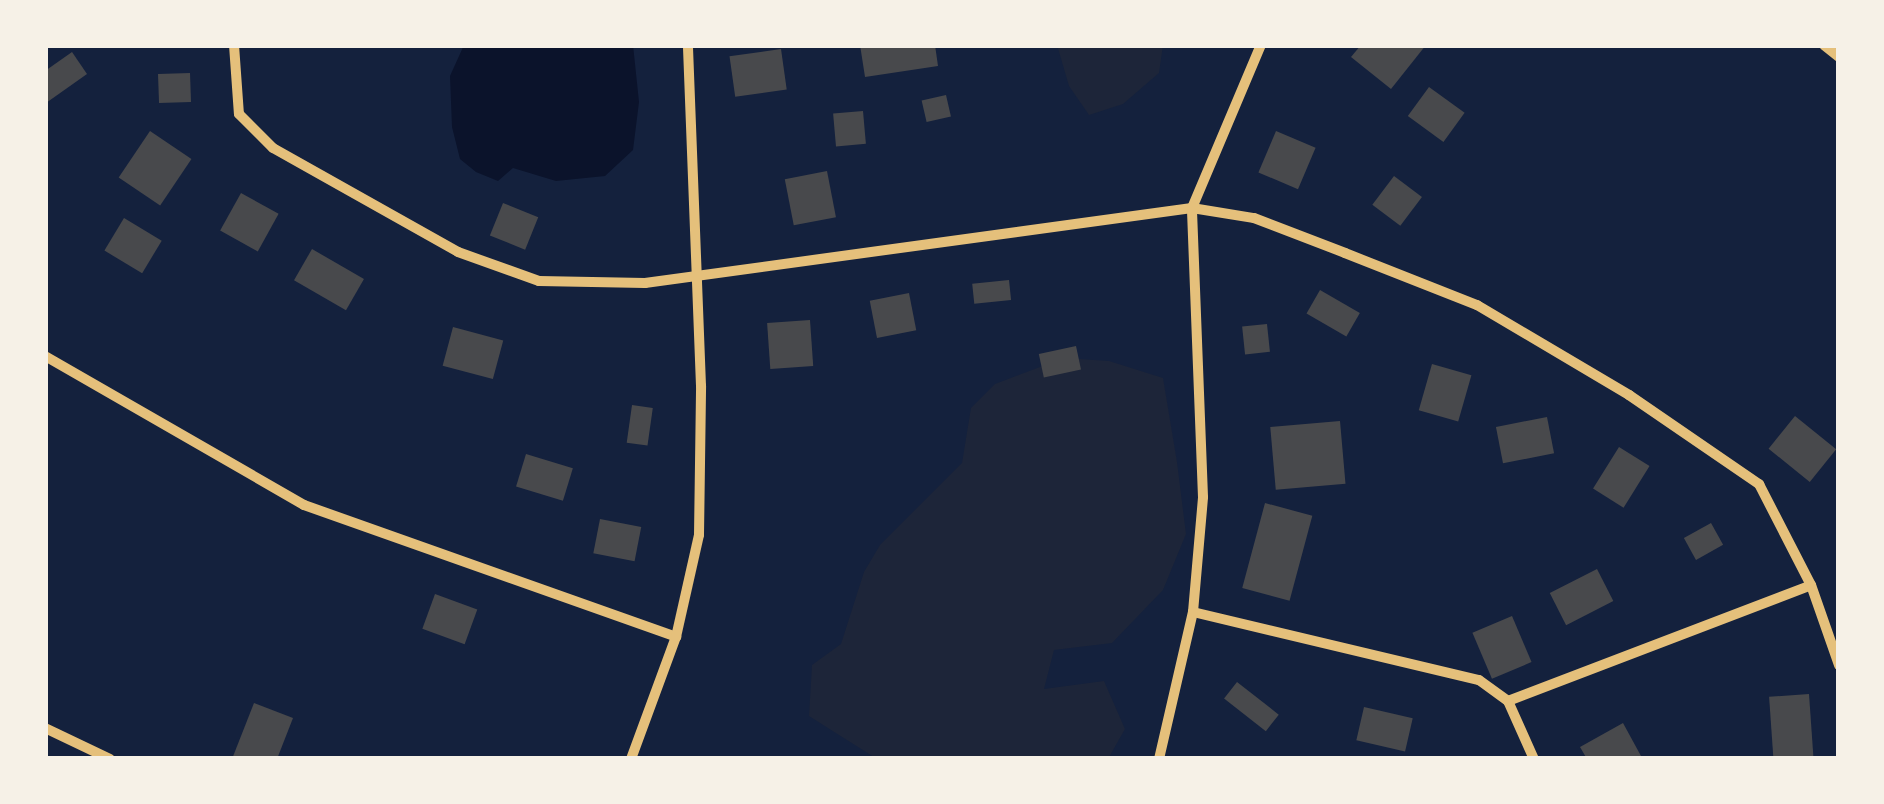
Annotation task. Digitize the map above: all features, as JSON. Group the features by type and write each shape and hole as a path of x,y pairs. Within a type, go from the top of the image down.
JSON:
{"street":[{"path":"234,45 240,114 273,148 458,252 539,282 646,282 1192,208 1254,218 1477,305 1629,395 1759,484 1811,585 1839,665"},
{"path":"631,759 676,637 699,534 688,45"},
{"path":"1159,759 1193,612 1203,497 1192,208 1261,45"},
{"path":"1824,45 1839,57"},
{"path":"45,356 304,504 676,637"},
{"path":"1508,701 1811,585"},
{"path":"1193,612 1448,667 1508,701 1534,759"},
{"path":"45,728 110,759"}],"shaded area":[{"path":"464,45 633,45 639,102 633,150 605,176 556,181 513,168 498,181 476,172 460,159 452,127 450,76"},
{"path":"1057,45 1163,45 1159,73 1123,104 1089,115 1069,86"},
{"path":"1064,358 1109,361 1163,378 1177,462 1186,534 1163,590 1112,643 1054,650 1044,689 1104,681 1125,729 1108,759 877,759 809,716 812,665 841,644 864,572 880,545 962,463 971,408 995,384"}],"building":[{"path":"860,45 935,45 938,66 865,77"},
{"path":"1361,45 1426,45 1391,89 1351,57"},
{"path":"781,49 787,90 735,97 730,56"},
{"path":"72,52 87,74 46,103 45,71"},
{"path":"190,73 191,102 159,103 158,74"},
{"path":"1429,87 1465,113 1443,142 1408,116"},
{"path":"946,95 951,116 927,122 922,101"},
{"path":"863,111 866,144 836,146 833,114"},
{"path":"150,131 191,159 160,205 119,177"},
{"path":"1276,131 1316,148 1298,189 1258,172"},
{"path":"827,171 836,217 794,225 785,179"},
{"path":"1394,176 1422,197 1400,226 1372,205"},
{"path":"241,193 279,214 258,251 220,231"},
{"path":"503,203 538,217 525,250 490,235"},
{"path":"124,218 162,241 142,273 104,251"},
{"path":"312,249 364,279 346,310 294,280"},
{"path":"1009,280 1011,300 974,304 972,284"},
{"path":"1320,290 1360,313 1346,336 1306,313"},
{"path":"909,293 916,330 877,338 870,301"},
{"path":"810,320 813,366 770,369 767,323"},
{"path":"1267,324 1270,352 1245,354 1242,327"},
{"path":"453,327 503,340 493,379 443,366"},
{"path":"1076,346 1081,369 1044,377 1039,354"},
{"path":"1432,364 1471,375 1458,421 1419,410"},
{"path":"632,405 653,408 648,446 627,443"},
{"path":"1795,416 1836,449 1810,482 1769,449"},
{"path":"1547,417 1554,453 1503,463 1496,427"},
{"path":"1340,421 1345,484 1276,490 1270,427"},
{"path":"1619,447 1650,466 1624,508 1593,489"},
{"path":"526,454 573,468 563,501 516,487"},
{"path":"1265,503 1312,516 1290,601 1242,588"},
{"path":"600,519 641,527 635,561 593,553"},
{"path":"1711,523 1723,545 1696,560 1684,538"},
{"path":"1597,569 1613,601 1566,625 1550,593"},
{"path":"435,594 477,609 465,644 422,629"},
{"path":"1512,616 1532,662 1492,679 1472,633"},
{"path":"1237,682 1279,715 1266,731 1224,699"},
{"path":"1809,694 1814,759 1773,759 1769,697"},
{"path":"254,703 293,718 277,759 232,759"},
{"path":"1364,707 1413,718 1405,751 1356,740"},
{"path":"1623,723 1641,756 1587,759 1580,747"}]}
